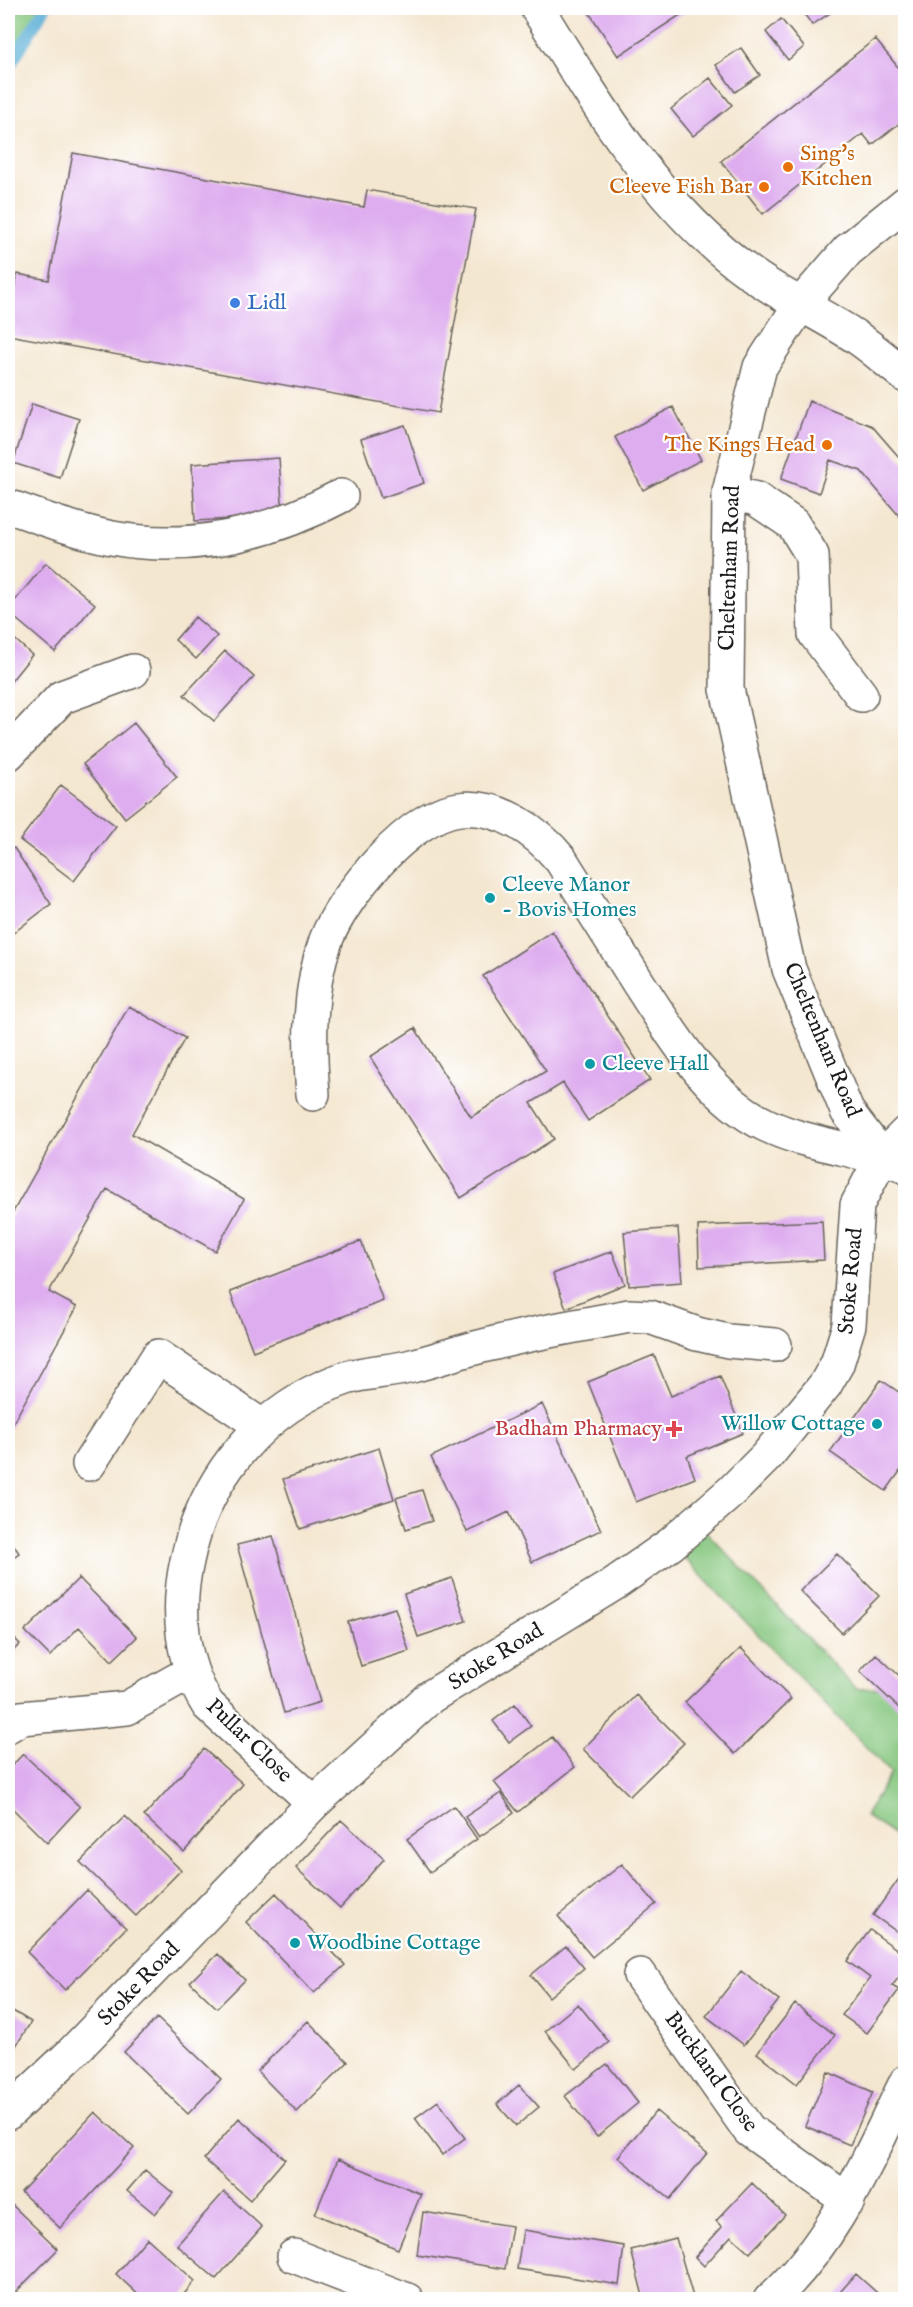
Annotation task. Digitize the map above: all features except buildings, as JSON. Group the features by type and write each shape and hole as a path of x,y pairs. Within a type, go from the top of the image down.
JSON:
{"street":[{"path":"537,8 575,69 651,177 695,226 748,272 859,339 906,376"},
{"name":"Cheltenham Road","path":"894,1162 848,1112 789,969 727,689 729,492 760,368 800,305 848,250 906,203"},
{"path":"729,492 756,499 792,524 812,555 814,634 861,695"},
{"path":"8,506 75,529 113,538 151,543 189,543 228,538 267,529 305,515 341,496"},
{"path":"8,754 62,697 134,671"},
{"path":"313,1094 311,1032 315,984 324,947 336,918 366,875 408,835 433,818 458,809 480,810 501,815 523,825 549,845 561,860 681,1047 726,1097 750,1116 781,1131 894,1162"},
{"name":"Stoke Road","path":"8,2113 70,2055 314,1803 430,1697 633,1570 697,1522 766,1457 825,1385 837,1365 849,1325 857,1206 894,1162 906,1133"},
{"name":"Pullar Close","path":"314,1803 220,1719 203,1697 186,1656 182,1606 184,1573 191,1541 202,1509 218,1479 238,1451 262,1426 306,1396 345,1378 377,1370 409,1367 492,1343 628,1316 650,1317 697,1334 728,1341 775,1345"},
{"path":"89,1464 158,1356 262,1426"},
{"path":"8,1726 21,1718 128,1708 191,1672"},
{"name":"Buckland Close","path":"640,1975 749,2130 848,2201"},
{"path":"770,2300 794,2279 848,2201 906,2082"},
{"path":"294,2256 407,2300"}],"green space":[{"path":"8,8 46,8 8,73"},
{"path":"697,1522 856,1689 905,1687 905,1842 865,1816 891,1773 671,1544"}],"waterway":[{"path":"8,68 45,8"}],"place":[{"name":"Sing's Kitchen","path":"788,167"},
{"name":"Cleeve Fish Bar","path":"764,187"},
{"name":"Lidl","path":"235,303"},
{"name":"The Kings Head","path":"827,445"},
{"name":"Cleeve Manor - Bovis Homes","path":"490,898"},
{"name":"Cleeve Hall","path":"590,1064"},
{"name":"Willow Cottage","path":"877,1424"},
{"name":"Badham Pharmacy","path":"674,1429"},
{"name":"Woodbine Cottage","path":"295,1943"}]}
